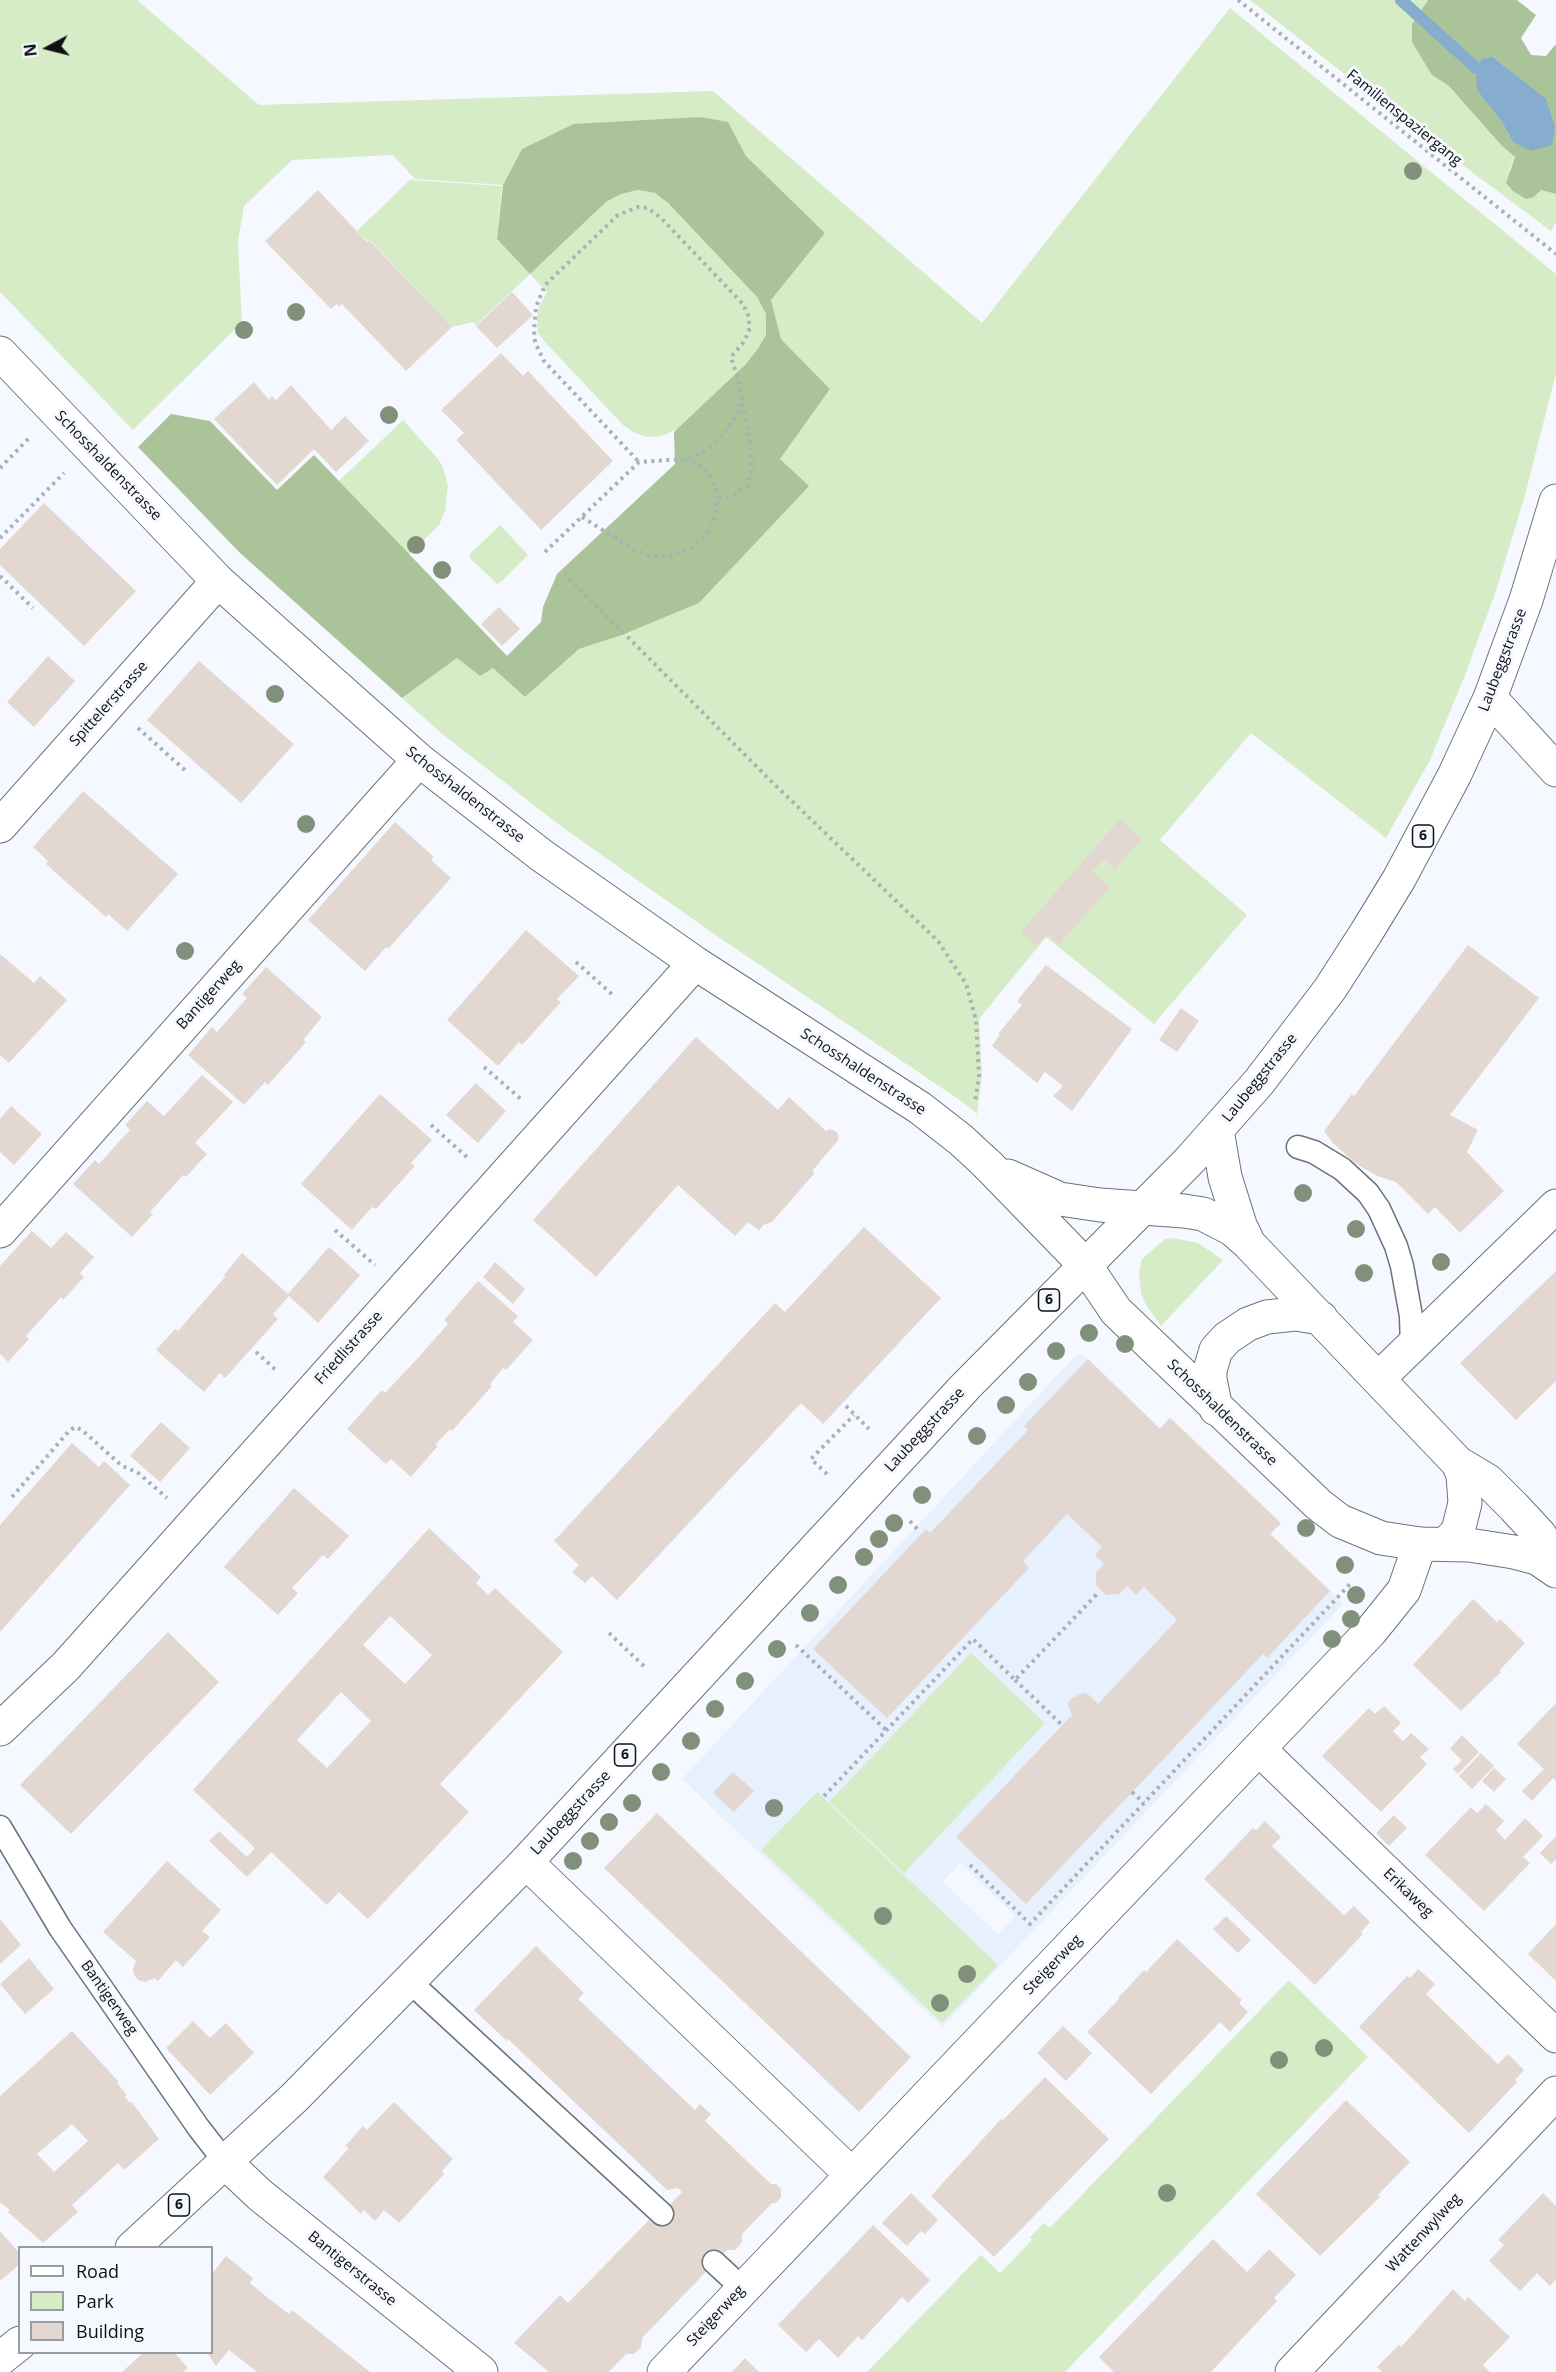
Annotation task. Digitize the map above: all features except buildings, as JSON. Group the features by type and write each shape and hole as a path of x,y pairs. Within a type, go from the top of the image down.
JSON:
{"street":[{"name":"Schosshaldenstrasse","path":"0,353 218,581 419,760 541,855 695,963 920,1108 961,1140 1084,1265 1116,1311 1318,1504 1340,1521 1381,1538 1433,1544 1469,1545 1514,1552 1537,1558 1556,1571"},
{"name":"Laubeggstrasse","path":"133,2246 294,2098 526,1862 977,1374 1217,1130 1282,1052 1330,989 1366,933 1426,830 1454,776 1490,698 1526,600 1556,501"},
{"name":"Spittelerstrasse","path":"0,826 218,581"},
{"path":"1490,698 1556,770"},
{"name":"Bantigerweg","path":"0,1231 419,760"},
{"name":"Friedlistrasse","path":"0,1729 66,1666 695,963"},
{"name":"Schosshaldenstrasse","path":"1217,1130 1225,1177 1234,1208 1249,1244"},
{"name":"Schosshaldenstrasse","path":"988,1165 1025,1185 1060,1199 1203,1214 1232,1229 1379,1378 1458,1463 1488,1481 1540,1535 1556,1564"},
{"path":"1379,1378 1556,1206"},
{"path":"1216,1409 1210,1370 1216,1350 1227,1338 1248,1324 1267,1317 1295,1314 1321,1318"},
{"path":"1433,1544 1458,1531 1465,1503 1462,1475 1458,1463"},
{"name":"Steigerweg","path":"664,2372 851,2174 1260,1750 1371,1631 1404,1590 1433,1544"},
{"name":"Erikaweg","path":"1260,1750 1556,2036"},
{"path":"526,1862 851,2174"},
{"name":"Wattenwylweg","path":"1292,2372 1556,2093"},
{"name":"Bantigerstrasse","path":"226,2163 260,2195 481,2372"},
{"path":"0,2359 18,2345"}],"lane":[{"path":"1298,1147 1314,1152 1342,1169 1368,1193 1379,1209 1396,1246 1402,1266 1411,1316 1412,1348"},
{"name":"Bantigerweg","path":"0,1827 60,1928 198,2127 226,2163"},
{"path":"409,1981 662,2214"},
{"path":"714,2262 742,2288"}],"path":[{"name":"Familienspaziergang","path":"1238,0 1556,254"},
{"path":"639,462 544,361 535,342 536,307 544,285 618,215 638,207 648,208 656,213 743,304 749,317 749,331 743,343 731,357 750,440 752,469 747,486 734,495 718,499"},
{"path":"545,552 639,462 684,459 706,451 724,433 739,411 741,395"},
{"path":"0,468 34,432"},
{"path":"582,517 633,549 648,555 667,556 690,549 704,537 714,521 718,499 715,485 704,468 684,459"},
{"path":"0,538 68,468"},
{"path":"564,573 772,783 938,941 966,984 976,1020 979,1076 973,1117 961,1140"},
{"path":"0,576 33,608"},
{"path":"137,727 187,772"},
{"path":"576,963 602,984"},
{"path":"484,1067 508,1088"},
{"path":"431,1125 455,1146"},
{"path":"335,1230 361,1253"},
{"path":"256,1352 275,1369"},
{"path":"846,1406 869,1429"},
{"path":"827,1474 811,1459 854,1415"},
{"path":"12,1497 75,1427 82,1430 122,1466 137,1472 164,1496"},
{"path":"910,1521 919,1531"},
{"path":"970,1865 1030,1923 1353,1582"},
{"path":"1015,1680 1098,1593"},
{"path":"609,1633 646,1668"},
{"path":"824,1796 973,1639 1062,1725"},
{"path":"796,1645 886,1730"},
{"path":"1132,1792 1144,1803"}],"shaded area":[{"path":"1079,1354 1088,1359 1160,1428 1170,1417 1281,1523 1271,1534 1344,1603 942,2027 682,1779","holes":["817,1792 942,2023 762,1851","960,1863 1015,1916 998,1934 943,1882"]}],"green space":[{"path":"0,0 137,0 259,105 713,91 982,323 1230,8 1556,274 1556,373 1525,495 1496,591 1465,675 1430,760 1386,838 1251,733 1160,840 1247,915 1154,1024 1046,937 979,1019 982,1075 977,1114 562,827 441,733 402,698 457,658 480,676 493,667 525,697 579,649 622,635 699,603 808,486 780,459 830,389 781,339 771,300 825,233 746,156 728,122 522,149 503,185 415,179 393,155 292,160 244,206 238,241 242,322 133,430 0,292"},
{"path":"1250,0 1428,0 1412,24 1432,75 1449,86 1501,145 1515,157 1509,170 1534,197 1541,190 1556,194 1556,222 1551,231 1417,131"},
{"path":"1428,0 1517,0 1536,15 1521,38 1531,55 1546,56 1556,44 1556,194 1541,190 1534,197 1526,199 1513,191 1506,183 1515,157 1501,145 1449,86 1432,75 1412,42 1412,24","holes":["1493,57 1519,78 1513,142 1500,119"]},
{"path":"700,117 728,122 746,156 825,233 771,300 781,339 830,389 780,459 809,486 699,603 622,635 579,649 525,697 493,668 480,676 457,658 402,698 239,552 138,447 171,414 210,421 277,490 314,455 507,656 541,622 543,607 557,574 675,464 674,432 745,365 757,350 766,335 766,314 757,297 668,203 655,193 638,190 621,194 606,202 530,274 497,239 503,185 522,149 574,124"},
{"path":"410,180 502,186 497,239 530,274 476,325 473,322 452,327 369,239 367,241 357,231"},
{"path":"638,190 655,193 668,203 757,297 766,314 766,335 745,365 682,427 662,436 648,437 624,426 538,333 538,309 547,292 530,274 606,202 621,194"},
{"path":"403,420 438,459 443,467 448,486 445,511 439,525 409,555 339,481"},
{"path":"500,525 528,555 497,584 469,555"},
{"path":"1173,1238 1198,1243 1223,1260 1161,1326 1145,1303 1141,1293 1139,1272 1142,1259 1165,1239"},
{"path":"971,1653 1045,1723 904,1873 829,1802"},
{"path":"817,1792 998,1965 942,2023 761,1850"},
{"path":"1289,1980 1368,2057 1065,2372 867,2372 981,2255 1000,2273 1032,2240 1030,2237 1044,2223 1050,2228"}],"water":[{"path":"1493,57 1546,99 1555,127 1552,145 1531,151 1513,142 1500,119 1477,90 1476,68 1482,59"}],"waterway":[{"path":"1401,0 1476,68"}]}
